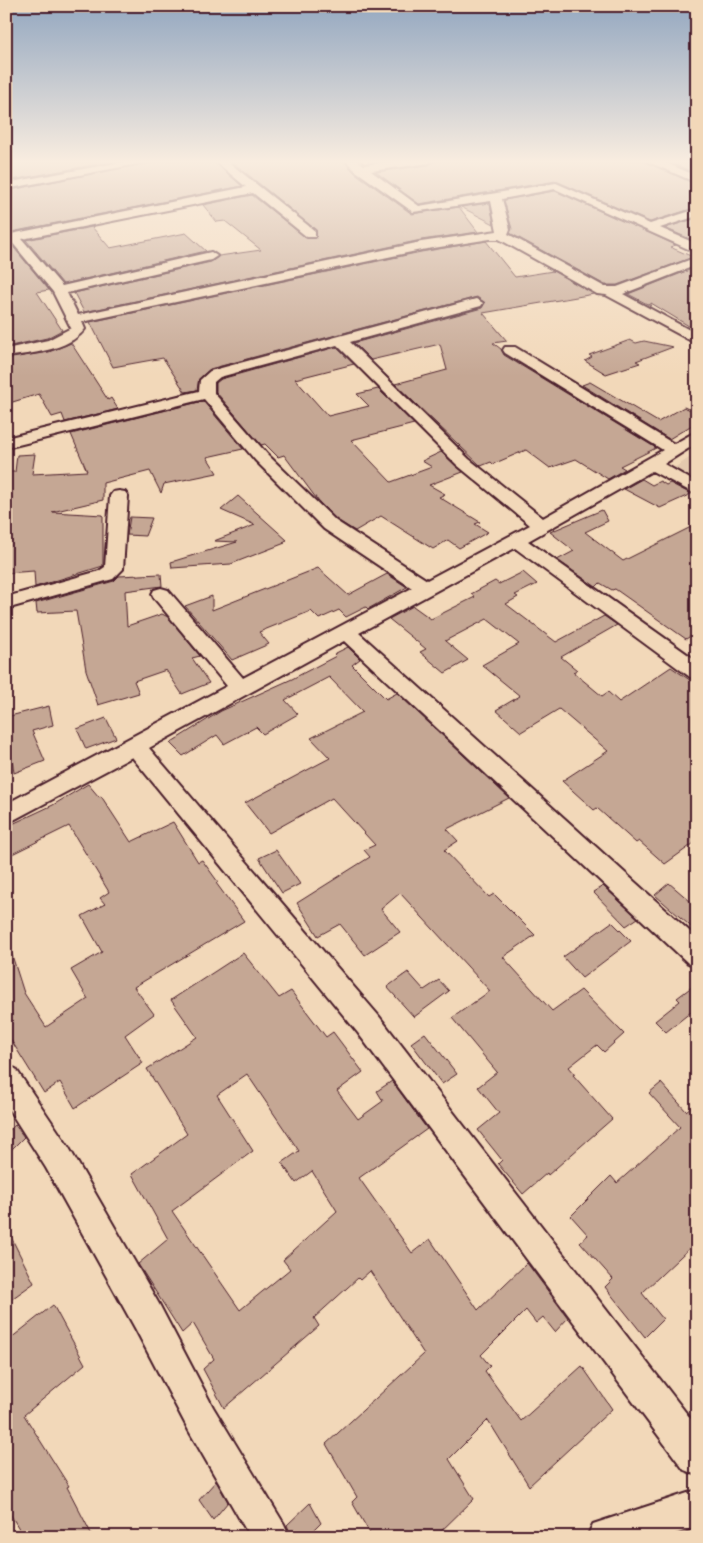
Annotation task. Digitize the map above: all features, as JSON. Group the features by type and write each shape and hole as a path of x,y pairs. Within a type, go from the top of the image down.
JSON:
{"street":[{"path":"10,238 40,232"},
{"path":"661,232 697,249"},
{"path":"74,320 421,246 501,235 602,291 619,291 697,261"},
{"path":"6,353 54,344 78,329 58,291 10,238"},
{"path":"58,291 211,256"},
{"path":"610,292 697,340"},
{"path":"426,588 330,525 261,457 207,394 206,384 208,378 215,374 476,303"},
{"path":"340,340 463,462 542,526"},
{"path":"510,350 674,450"},
{"path":"6,443 207,394"},
{"path":"6,815 542,526 652,464 697,436"},
{"path":"652,464 697,490"},
{"path":"6,603 106,576 114,569 119,496"},
{"path":"515,540 697,672"},
{"path":"161,594 240,688"},
{"path":"345,631 697,955"},
{"path":"134,745 368,1024 697,1457"},
{"path":"6,1079 57,1157 147,1316 201,1419 271,1537"},
{"path":"606,1537 697,1508"}],"shaded area":[{"path":"697,453 697,490 666,473"}],"building":[{"path":"67,232 96,232 110,248 186,233 206,251 63,284 26,240"},
{"path":"239,232 298,232 306,238 316,238 316,232 478,232 421,240 84,312 74,293 211,262 219,256 261,250"},
{"path":"647,232 676,245 670,247 693,257 617,285 605,285 510,233"},
{"path":"674,232 697,232 697,238 692,240"},
{"path":"486,241 515,277 553,271 594,294 483,313 507,341 493,343 501,349 504,355 656,448 620,466 625,469 608,479 576,459 550,468 526,450 493,464 491,462 481,466 395,384 447,370 440,344 371,360 354,343 482,308 485,303 477,297 210,369 199,379 197,390 185,392 163,358 113,367 90,322 421,252"},
{"path":"10,243 49,290 37,292 62,330 47,338 6,347 6,245"},
{"path":"697,267 697,331 651,303 651,306 628,294"},
{"path":"630,340 636,343 644,341 673,347 636,361 640,363 606,374 585,361 592,357 589,355"},
{"path":"71,343 108,400 111,398 118,409 65,422 62,414 52,417 39,394 6,404 6,359 49,352"},
{"path":"336,347 354,364 295,379 328,416 369,406 357,394 378,389 414,424 351,440 391,482 432,467 422,461 441,452 463,472 429,485 445,494 439,497 480,522 475,524 488,532 459,548 448,540 433,549 381,516 355,531 337,520 319,502 284,455 278,457 265,444 261,445 216,392 216,383 221,379"},
{"path":"590,382 658,422 684,407 697,413 697,422 669,439 582,385"},
{"path":"203,401 243,449 207,457 217,473 164,484 161,493 150,471 103,483 103,500 52,512 103,515 103,566 35,587 34,571 6,573 6,472 15,472 17,455 35,454 32,474 87,471 71,434"},
{"path":"642,479 652,485 660,481 666,485 670,483 691,494 660,508 624,489"},
{"path":"238,496 287,540 283,542 285,543 231,564 172,568 171,562 237,542 214,541 255,525 221,510"},
{"path":"602,510 608,521 585,532 623,561 697,524 697,632 686,639 615,589 612,590 600,583 596,587 557,560 574,551 550,532"},
{"path":"130,517 152,518 145,536 127,535"},
{"path":"318,568 348,595 387,574 407,587 368,609 366,607 346,617 339,610 319,619 311,611 259,632 269,644 232,660 185,606 212,596 212,610"},
{"path":"523,572 537,584 515,595 518,597 506,604 556,642 604,616 617,625 561,657 577,670 573,672 602,696 608,692 619,702 671,667 697,685 697,841 665,864 639,841 636,843 597,808 594,810 562,781 608,751 559,709 521,732 496,710 520,696 482,665 519,644 487,619 445,641 468,660 445,673 420,652 426,649 389,619 413,606 431,619 475,597 471,594 495,581 499,584"},
{"path":"161,574 162,586 125,591 127,626 162,614 168,617 200,656 192,658 209,683 182,694 166,670 134,681 139,693 98,705 86,670 76,611 37,613 36,603 114,581 119,576"},
{"path":"348,647 360,659 352,665 386,699 397,693 509,798 447,829 458,841 444,850 489,897 494,894 535,935 503,957 552,1011 581,990 624,1034 604,1052 597,1045 569,1067 575,1074 573,1075 612,1119 548,1175 547,1173 523,1194 498,1164 502,1160 478,1130 499,1113 478,1087 497,1072 452,1018 490,991 400,893 381,909 400,932 365,955 340,924 318,936 297,903 370,857 364,850 375,845 332,798 269,833 245,803 330,758 311,738 363,712 329,677 285,700 298,714 263,734 256,727 224,744 217,735 183,756 170,743 221,711 292,679 336,656 334,654"},
{"path":"49,706 53,725 32,731 45,761 14,773 6,717"},
{"path":"106,718 116,738 86,749 77,729"},
{"path":"88,784 99,797 101,796 131,842 173,822 198,862 202,860 218,882 216,883 244,921 134,987 154,1014 125,1035 143,1063 75,1108 60,1082 44,1093 6,1032 6,949 10,949 24,993 46,1027 88,999 71,970 102,952 82,916 105,904 100,898 109,892 69,826 6,857 6,827 53,805"},
{"path":"276,850 300,884 282,893 259,858"},
{"path":"669,883 697,907 697,932 655,895"},
{"path":"603,886 638,918 626,926 593,892"},
{"path":"612,922 631,941 582,978 563,957"},
{"path":"243,953 279,998 291,991 326,1037 333,1032 363,1072 337,1091 358,1119 383,1101 377,1091 392,1081 427,1129 359,1178 412,1253 430,1239 478,1310 527,1263 568,1318 555,1332 543,1317 536,1323 526,1310 481,1355 490,1366 485,1371 521,1421 582,1366 612,1409 529,1486 488,1420 449,1459 474,1499 435,1537 372,1537 352,1502 357,1497 326,1444 424,1354 370,1271 360,1280 358,1278 314,1318 319,1326 224,1408 203,1369 214,1359 193,1323 182,1333 138,1264 168,1239 132,1174 187,1134 147,1069 197,1037 171,1000","holes":["247,1074 299,1151 282,1163 296,1183 312,1171 337,1211 283,1260 290,1269 240,1310 172,1211 253,1151 217,1095"]},
{"path":"408,972 424,990 439,980 449,991 414,1017 387,987"},
{"path":"697,983 697,1018 691,1012 666,1032 655,1021 680,1001 677,998"},
{"path":"425,1033 457,1074 442,1084 411,1043"},
{"path":"661,1083 686,1111 697,1102 697,1241 642,1293 663,1319 645,1337 605,1287 613,1279 580,1242 588,1235 571,1216 611,1176 617,1183 680,1127 649,1093"},
{"path":"15,1125 24,1137 6,1155 6,1133"},
{"path":"6,1227 34,1283 6,1303"},
{"path":"53,1305 85,1364 24,1415 69,1486 67,1487 93,1537 24,1537 6,1507 6,1342"},
{"path":"216,1481 228,1502 213,1520 199,1500"},
{"path":"310,1503 321,1523 307,1537 292,1537 287,1525"}]}
